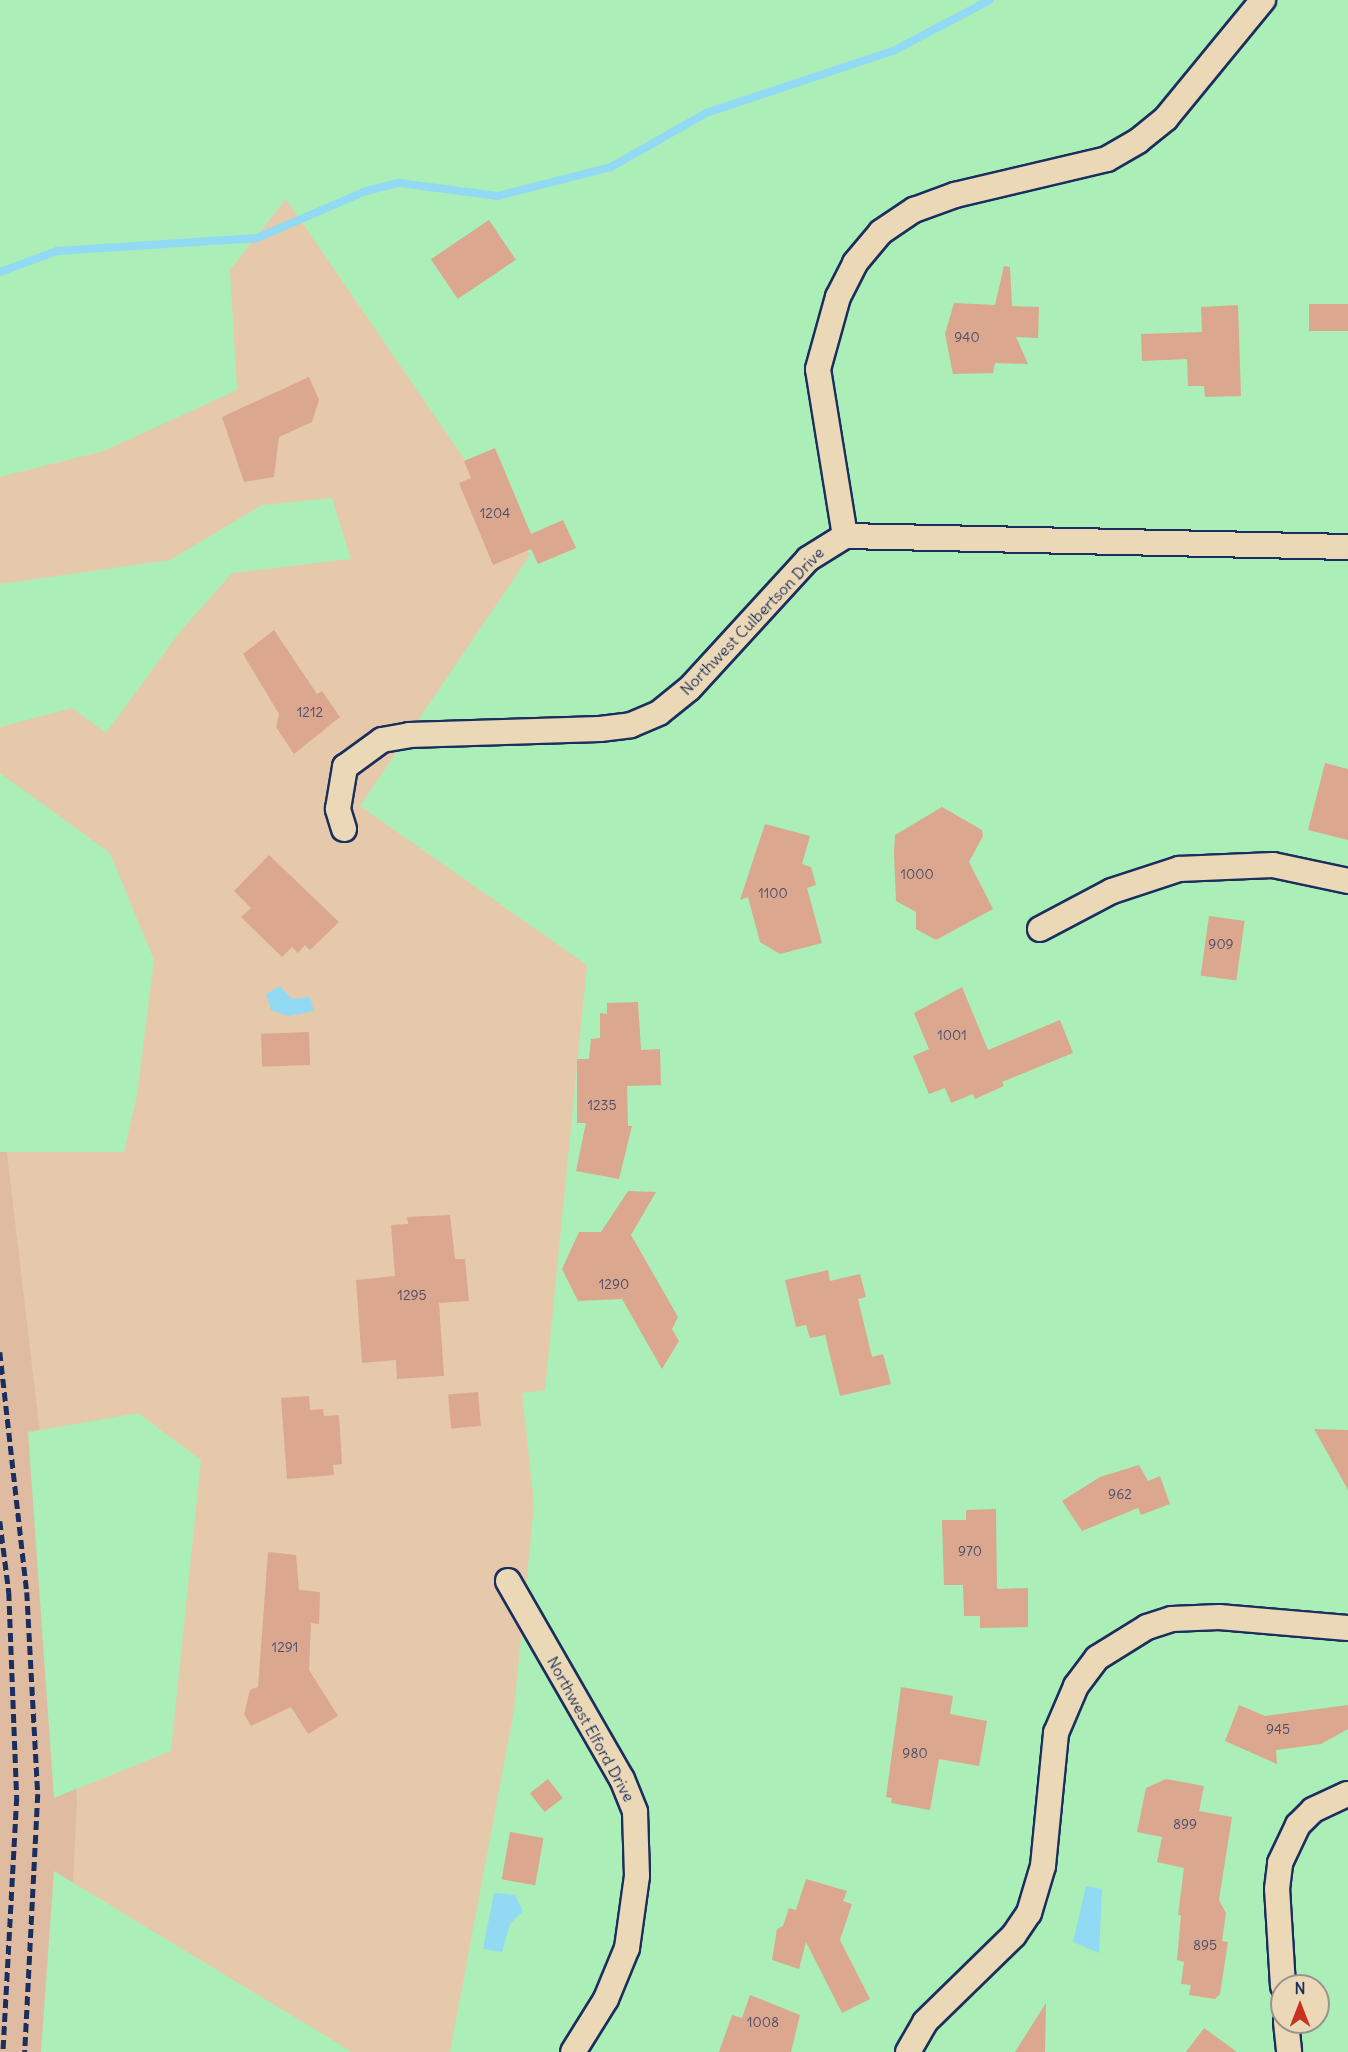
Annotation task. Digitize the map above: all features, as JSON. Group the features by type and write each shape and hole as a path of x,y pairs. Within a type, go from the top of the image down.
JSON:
{"street":[{"path":"1263,0 1173,110 1138,141 1107,159 955,195 914,210 881,232 855,263 831,317 818,369 845,536 1348,547"},
{"name":"Northwest Culbertson Drive","path":"344,829 338,809 345,767 382,740 409,735 600,729 631,725 659,713 689,688 808,559 845,536"},
{"path":"1040,930 1112,891 1179,869 1273,865 1348,881"},
{"name":"Northwest Elford Drive","path":"508,1581 622,1779 635,1812 637,1876 627,1948 606,1999 573,2052"},
{"path":"908,2052 925,2022 1014,1935 1029,1913 1042,1872 1056,1732 1089,1666 1116,1644 1172,1619 1219,1617 1348,1628"},
{"path":"1281,1974 1276,1889 1280,1863 1298,1825 1322,1805 1348,1794"},
{"path":"1287,2034 1289,2052"}],"shaded area":[{"path":"0,1094 71,1695 77,1803 64,2052 0,2052"}],"green space":[{"path":"0,0 1348,0 1348,2052 450,2052 514,1710 534,1504 522,1393 545,1390 587,965 360,806 530,555 286,199 230,270 237,390 104,451 0,477"},
{"path":"332,498 351,559 232,573 179,633 106,733 72,708 0,727 0,584 170,560 262,505"},
{"path":"0,773 110,853 154,960 137,1095 124,1152 0,1152"},
{"path":"138,1413 201,1460 171,1751 54,1798 28,1432"},
{"path":"54,1871 352,2052 41,2052"}],"water":[{"path":"280,986 292,999 310,997 314,1011 289,1016 271,1010 266,994"},
{"path":"1086,1886 1102,1889 1099,1953 1073,1942"},
{"path":"494,1893 515,1895 523,1911 510,1924 502,1952 483,1949"}],"building":[{"path":"489,220 516,260 458,299 431,259"},
{"path":"1004,266 1010,267 1012,306 1039,307 1038,338 1016,337 1028,364 995,363 993,373 953,374 945,334 954,303 995,305"},
{"path":"1309,304 1348,304 1348,331 1309,331"},
{"path":"1238,305 1241,396 1205,397 1204,386 1188,386 1187,359 1142,361 1141,334 1202,332 1201,307"},
{"path":"309,377 319,400 312,422 279,437 274,477 244,482 222,417"},
{"path":"495,448 531,534 563,520 576,548 538,564 531,549 493,565 459,483 471,478 464,461"},
{"path":"274,630 317,694 322,691 340,717 294,754 276,727 279,714 243,654"},
{"path":"1325,763 1348,769 1348,840 1308,830"},
{"path":"942,807 982,830 983,836 969,862 993,909 936,940 916,929 916,912 896,901 894,853 895,835"},
{"path":"765,824 810,836 802,864 811,867 816,885 807,888 822,943 780,954 760,942 748,897 740,900"},
{"path":"269,855 339,922 310,950 305,945 298,953 292,947 282,957 241,917 251,908 234,891"},
{"path":"1209,916 1245,921 1236,980 1201,975"},
{"path":"962,987 988,1050 1060,1020 1073,1053 1002,1082 1004,1086 975,1099 973,1094 951,1103 945,1088 929,1094 913,1056 929,1049 914,1013"},
{"path":"638,1002 641,1050 660,1049 661,1085 627,1086 628,1126 632,1126 619,1179 576,1171 586,1123 577,1123 577,1059 589,1059 591,1039 600,1038 600,1013 607,1014 607,1003"},
{"path":"309,1032 310,1065 262,1067 261,1034"},
{"path":"628,1191 656,1192 631,1235 678,1317 672,1329 679,1341 662,1369 622,1299 578,1301 562,1269 579,1232 601,1232"},
{"path":"450,1215 455,1259 465,1259 469,1301 439,1303 444,1376 397,1379 396,1360 362,1363 356,1280 395,1276 391,1225 408,1224 407,1217"},
{"path":"828,1270 830,1281 860,1274 866,1297 858,1299 872,1357 883,1354 891,1384 840,1396 825,1335 810,1338 806,1325 796,1327 785,1280"},
{"path":"478,1392 481,1426 451,1428 448,1395"},
{"path":"309,1396 310,1410 323,1409 324,1416 339,1415 342,1464 333,1465 334,1475 287,1479 281,1398"},
{"path":"1314,1429 1348,1430 1348,1490"},
{"path":"1139,1465 1148,1481 1160,1476 1170,1504 1141,1515 1138,1508 1082,1531 1062,1501 1100,1477"},
{"path":"996,1509 997,1589 1028,1588 1028,1627 980,1628 980,1616 964,1616 963,1585 944,1585 942,1520 966,1520 966,1510"},
{"path":"268,1552 296,1555 299,1590 320,1592 319,1624 311,1623 309,1670 338,1716 308,1734 291,1707 251,1726 244,1714 250,1690 258,1687"},
{"path":"901,1687 953,1696 950,1714 987,1721 979,1766 939,1759 930,1810 891,1803 892,1798 886,1797"},
{"path":"1239,1705 1265,1716 1348,1705 1348,1729 1321,1744 1276,1750 1277,1764 1225,1741"},
{"path":"548,1779 563,1798 545,1812 530,1793"},
{"path":"1166,1779 1204,1786 1199,1811 1232,1817 1219,1900 1226,1913 1222,1941 1228,1942 1220,1994 1215,1999 1189,1995 1191,1985 1181,1984 1184,1962 1177,1960 1181,1915 1178,1915 1184,1868 1157,1862 1162,1837 1137,1832 1146,1788"},
{"path":"510,1832 543,1838 535,1885 502,1879"},
{"path":"806,1879 847,1891 843,1901 852,1904 840,1940 870,1999 842,2013 806,1942 799,1969 772,1960 777,1929 783,1926 789,1908 796,1910"},
{"path":"750,1995 800,2015 791,2052 719,2052 732,2015 742,2018"},
{"path":"1046,2003 1045,2052 1015,2052"},
{"path":"1204,2028 1237,2052 1186,2052"}],"waterway":[{"path":"0,272 57,251 257,238 366,191 399,183 498,196 611,167 706,113 895,50 990,0"}],"railway":[{"path":"0,1352 27,1592 38,1794 25,2052"},
{"path":"0,1521 9,1592 17,1797 3,2052"}]}
